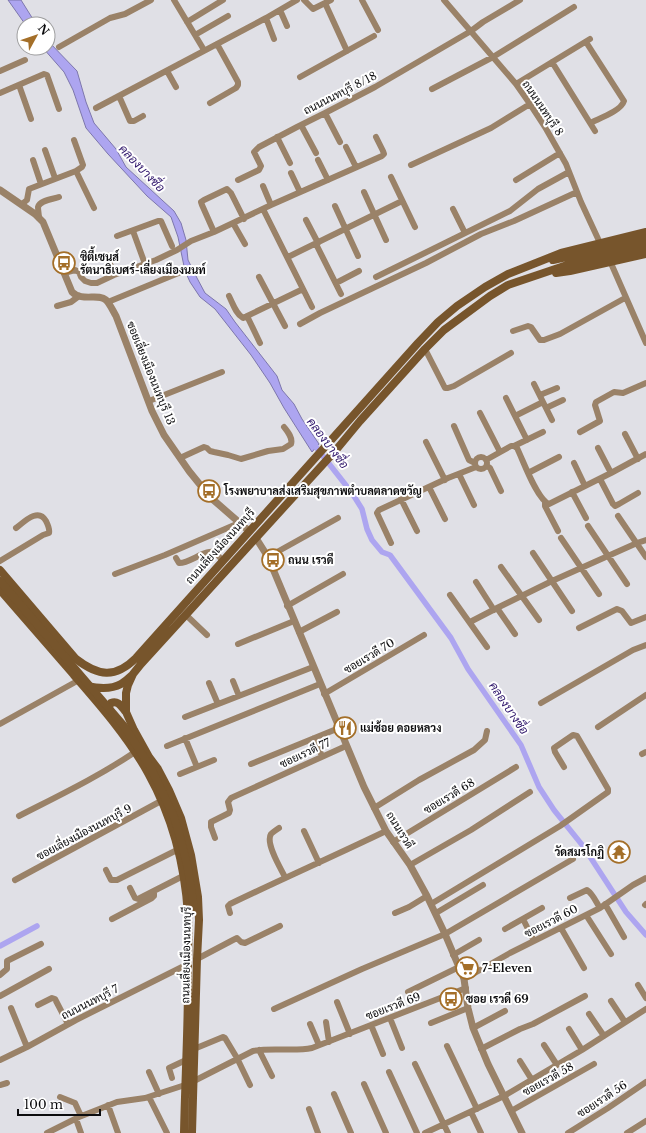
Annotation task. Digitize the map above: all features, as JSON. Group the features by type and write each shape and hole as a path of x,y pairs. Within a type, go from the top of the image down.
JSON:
{"main road":[{"path":"529,265 561,253 646,232"},
{"path":"537,275 573,263 587,256 646,239"},
{"path":"529,265 646,246"},
{"path":"537,275 570,271 646,254"},
{"name":"ถนนเลี่ยงเมืองนนทบุรี","path":"108,673 122,670 129,665 328,442 438,322 457,306 485,287 508,274 529,265"},
{"name":"ถนนเลี่ยงเมืองนนทบุรี","path":"81,683 105,688 113,687 121,684 133,674 320,468 425,349 444,330 490,296 508,285 537,275"},
{"path":"0,570 76,659 94,671 108,673"},
{"path":"0,581 124,726 151,768 174,818 180,837 188,869 198,936"},
{"name":"ถนนเลี่ยงเมืองนนทบุรี","path":"0,590 111,719 148,773 169,820 183,876 188,915 188,1018 184,1133"},
{"path":"105,688 101,685 100,680 108,673"},
{"name":"ถนนเลี่ยงเมืองนนทบุรี","path":"133,674 126,693 126,712 134,730 169,790 180,818 194,869 198,898 199,920 192,1133"},
{"path":"111,719 109,706 111,702 118,703 126,712"}],"street":[{"path":"60,47 110,18 125,14 151,0"},
{"path":"174,0 204,50"},
{"path":"187,22 223,0"},
{"path":"96,108 297,0"},
{"path":"304,0 313,9 331,0"},
{"path":"362,0 378,30"},
{"name":"ถนนนนทบุรี 8","path":"444,0 516,84 530,104 560,153 600,243"},
{"name":"ถนนนนทบุรี 8/18","path":"238,180 259,170 260,166 254,152 259,147 375,87 471,31 520,0"},
{"path":"325,3 347,51"},
{"path":"432,89 493,58 574,7"},
{"path":"280,10 287,26"},
{"path":"196,36 228,16"},
{"path":"266,18 274,39"},
{"path":"300,77 374,36"},
{"path":"516,84 588,41 624,101 623,105 618,109 590,123"},
{"path":"210,103 236,88 238,85 238,82 217,44"},
{"path":"0,71 25,60"},
{"path":"552,62 595,131"},
{"path":"167,71 176,87"},
{"path":"0,93 44,74 47,75 59,109"},
{"path":"19,85 31,118"},
{"path":"119,96 130,120 134,121 143,116"},
{"path":"411,165 491,128 530,104"},
{"path":"325,113 340,142"},
{"path":"301,125 316,153"},
{"path":"277,137 290,163"},
{"path":"64,273 75,270 79,272 85,281 97,283 145,264 175,248 244,219 300,192 382,156 384,154 376,137"},
{"path":"22,204 26,200 28,190 80,169 83,165 74,140"},
{"path":"346,147 356,167"},
{"path":"45,150 55,178"},
{"path":"516,180 560,153"},
{"path":"33,160 41,184"},
{"path":"318,160 328,180"},
{"path":"76,171 94,208"},
{"path":"376,277 510,211 538,189 569,172"},
{"path":"291,173 300,192"},
{"path":"391,177 416,227"},
{"path":"263,186 272,205"},
{"path":"214,232 202,202 227,189 229,190 244,219"},
{"path":"0,190 22,204 39,218 45,227 72,292 79,296 103,298 108,302 181,272"},
{"path":"364,192 386,240"},
{"path":"300,324 426,263 481,234 514,221 577,192"},
{"path":"39,218 38,207 40,204 43,201 60,197"},
{"path":"288,257 402,201"},
{"path":"335,206 358,256"},
{"path":"263,209 312,307"},
{"path":"453,209 465,233"},
{"path":"306,220 341,294"},
{"path":"117,236 161,221 175,248"},
{"path":"233,223 245,244"},
{"path":"133,231 145,264"},
{"path":"107,255 114,275"},
{"path":"610,261 646,343"},
{"path":"336,283 359,271"},
{"path":"259,277 285,326"},
{"path":"229,296 240,317 243,318 303,289"},
{"path":"57,306 71,302 79,296"},
{"path":"514,331 528,326 531,327 540,340 544,340 560,334 625,298"},
{"name":"ซอยเลี่ยงเมืองนนทบุรี 13","path":"108,302 116,316 148,401 160,428 180,458 210,497 249,531"},
{"path":"247,316 260,343"},
{"path":"425,349 445,388 454,386 511,353"},
{"path":"148,401 222,372"},
{"path":"534,384 552,420"},
{"path":"580,432 600,421 595,405 596,402 614,392 623,393 646,384"},
{"path":"515,416 557,388"},
{"path":"506,398 527,440"},
{"path":"546,408 563,400"},
{"path":"480,414 500,452"},
{"path":"454,426 469,460 482,470 487,463 500,452 543,432"},
{"path":"180,458 204,447 210,451 241,459 268,451 283,449 292,444 289,432 284,427"},
{"path":"625,434 638,459"},
{"path":"426,442 444,480"},
{"path":"514,446 517,448 558,531"},
{"path":"598,448 611,473"},
{"path":"545,503 549,504 646,454"},
{"path":"476,465 477,459 481,457 490,468 501,491"},
{"path":"528,472 559,457"},
{"path":"574,463 585,486"},
{"path":"391,543 377,513 379,510 476,465"},
{"path":"458,474 474,505"},
{"path":"600,479 615,506 638,493"},
{"path":"429,487 445,519"},
{"path":"572,492 586,518"},
{"path":"401,499 417,531"},
{"path":"0,561 43,535 49,533 50,530 44,518 39,515 33,515 16,528"},
{"path":"618,516 646,557"},
{"path":"268,557 338,518"},
{"path":"115,574 165,555 239,523"},
{"path":"588,526 627,584"},
{"name":"ถนนเรวดี","path":"256,538 268,557 324,694 374,808 386,831 410,865 432,904 464,979 468,1008 473,1028 481,1049 522,1133"},
{"path":"561,538 599,594"},
{"path":"470,622 552,581 646,540"},
{"path":"176,558 179,563 184,564 206,553 212,552 216,553 222,560"},
{"path":"533,553 572,610"},
{"path":"501,567 539,620"},
{"path":"288,606 343,574"},
{"path":"476,582 515,634"},
{"path":"450,594 487,647"},
{"path":"579,628 618,609 622,611 631,623 646,617"},
{"path":"299,632 337,612"},
{"path":"186,614 207,635"},
{"path":"238,644 294,621"},
{"name":"ซอยเรวดี 70","path":"324,694 424,635"},
{"path":"541,703 633,650 646,645"},
{"path":"184,717 313,667"},
{"path":"233,681 239,696"},
{"path":"0,724 81,683"},
{"path":"209,683 218,704"},
{"path":"167,746 320,684"},
{"path":"598,727 646,695"},
{"path":"251,764 339,728"},
{"path":"374,808 419,780 474,750 485,740 487,731"},
{"path":"432,904 560,826 607,793 608,789 575,734 554,748 564,767"},
{"path":"186,738 197,767"},
{"path":"314,738 322,756"},
{"name":"ซอยเรวดี 77","path":"215,838 211,827 211,822 229,813 229,799 346,746"},
{"path":"19,816 97,776 135,752"},
{"path":"180,774 214,760"},
{"name":"ซอยเรวดี 68","path":"393,842 516,767"},
{"path":"410,865 471,830 530,792"},
{"name":"ซอยเลี่ยงเมืองนนทบุรี 9","path":"15,880 161,801"},
{"path":"279,828 271,834 270,842 271,848 285,877"},
{"path":"304,831 318,863"},
{"path":"230,913 228,906 230,904 386,831"},
{"path":"106,870 111,880 117,880 177,850"},
{"path":"274,1010 362,969 445,934 572,860"},
{"path":"130,888 136,899 154,892 183,876"},
{"name":"ซอยเรวดี 60","path":"464,979 500,958 586,915 646,878"},
{"path":"436,913 483,885"},
{"path":"570,898 587,890 589,891 602,906 624,937"},
{"path":"112,919 152,898 154,896 154,892"},
{"path":"395,913 409,907 427,896"},
{"path":"505,929 542,908"},
{"path":"586,915 611,954"},
{"path":"523,919 534,941"},
{"path":"197,959 235,939 244,944 280,926"},
{"path":"561,928 584,968"},
{"path":"454,955 480,940"},
{"path":"0,975 7,969 7,961 42,944"},
{"name":"ถนนนนทบุรี 7","path":"0,1060 188,964"},
{"path":"408,992 459,967"},
{"path":"0,996 50,969"},
{"path":"638,985 646,998"},
{"name":"ซอยเรวดี 69","path":"194,1081 251,1052 272,1049 283,1050 309,1048 350,1034 466,988"},
{"path":"481,1049 533,1024 585,996"},
{"path":"38,1005 52,998 55,999 68,1024"},
{"path":"611,1001 625,1022"},
{"path":"337,1002 350,1034"},
{"path":"11,1008 27,1047"},
{"path":"431,1023 468,1008"},
{"path":"426,1133 504,1096 582,1050 646,1009"},
{"path":"473,1028 505,1011"},
{"path":"589,1014 604,1036"},
{"path":"390,1018 402,1048"},
{"path":"326,1022 328,1042"},
{"path":"310,1024 318,1045"},
{"path":"371,1025 383,1054"},
{"path":"569,1029 582,1050"},
{"path":"194,1049 223,1037 225,1038 237,1058 250,1085"},
{"path":"544,1045 557,1065"},
{"path":"447,1046 478,1109"},
{"path":"259,1050 272,1076"},
{"path":"172,1078 169,1068 186,1060"},
{"path":"520,1061 532,1080"},
{"path":"415,1064 448,1133"},
{"name":"ซอยเรวดี 58","path":"511,1111 594,1064"},
{"path":"149,1072 159,1094"},
{"path":"389,1072 418,1133"},
{"name":"ซอยเรวดี 56","path":"568,1133 646,1082"},
{"path":"47,1133 108,1105 117,1102 149,1097 185,1084"},
{"path":"364,1084 386,1133"},
{"path":"334,1094 351,1133"},
{"path":"60,1097 75,1103 81,1133"},
{"path":"149,1097 167,1133"},
{"path":"108,1105 118,1133"},
{"path":"309,1109 318,1133"},
{"path":"471,1112 481,1133"},
{"path":"627,1133 646,1121"}],"shaded area":[{"path":"8,0 21,0 31,16 19,16"},
{"path":"56,49 77,71 94,123 116,149 126,167 174,211 181,223 186,240 188,260 205,293 226,309 277,376 282,390 294,404 319,444 312,452 251,355 215,309 200,297 190,282 185,271 178,237 171,217 147,196 86,128 73,90 64,72 50,56 56,56"}],"waterway":[{"name":"คลองบางซื่อ","path":"312,442 352,493 362,509 367,529 372,540 382,552 390,555 451,638 468,669 521,745 539,787 554,810 583,846 626,912 646,935"},
{"path":"0,946 37,926"}],"place":[{"name":"ซิตี้เซนส์ รัตนาธิเบศร์-เลี่ยงเมืองนนท์","path":"64,263"},
{"name":"โรงพยาบาลส่งเสริมสุขภาพตำบลตลาดขวัญ","path":"209,491"},
{"name":"ถนน เรวดี","path":"273,560"},
{"name":"แม่ช้อย ดอยหลวง","path":"345,728"},
{"name":"วัดสมรโกฏิ","path":"619,852"},
{"name":"7-Eleven","path":"467,968"},
{"name":"ซอย เรวดี 69","path":"451,999"}]}
